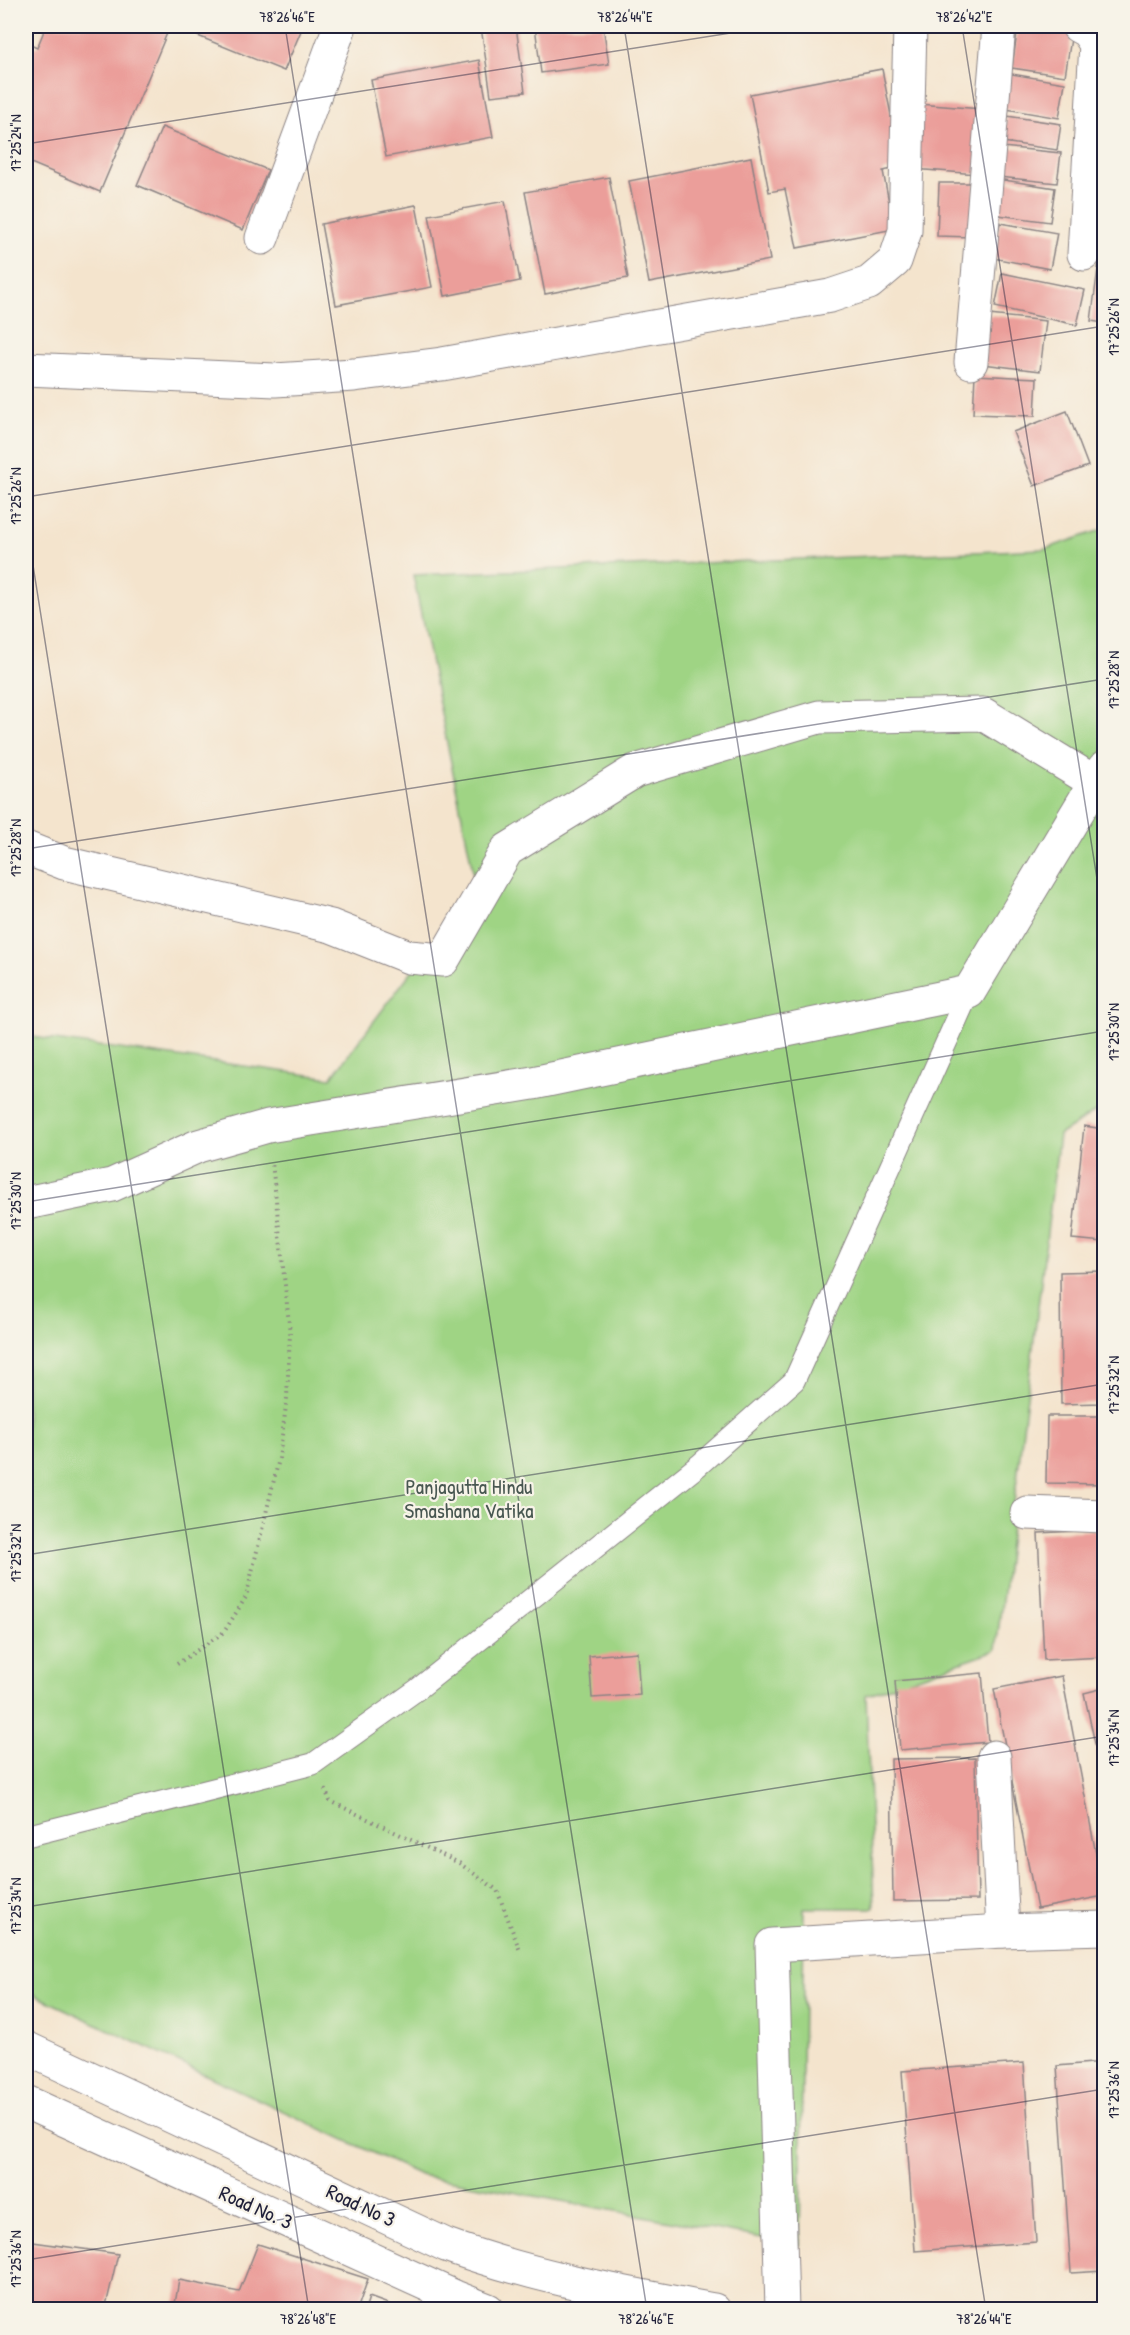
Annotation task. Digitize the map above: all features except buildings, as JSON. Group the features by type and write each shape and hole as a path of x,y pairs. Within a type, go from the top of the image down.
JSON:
{"street":[{"path":"262,238 340,26"},
{"path":"26,369 275,380 354,375 442,364 830,296 869,283 895,261 905,231 910,26"},
{"path":"971,362 999,26"},
{"path":"1084,254 1093,42"},
{"path":"26,848 64,863 331,926 409,957 443,960 507,850 634,771 819,717 982,714 1100,775 969,992 533,1083 268,1126 198,1146 112,1185 26,1203"},
{"path":"1027,1513 1104,1516"},
{"path":"994,1757 1003,1931"},
{"path":"782,2310 772,1945 1003,1931 1104,1928"},
{"name":"Road No 3","path":"26,2048 446,2246 518,2269 603,2289 714,2310"},
{"name":"Road No. 3","path":"26,2102 454,2297 488,2310"}],"lane":[{"path":"26,1836 314,1764 418,1689 699,1465 794,1380 969,992"}],"path":[{"path":"177,1664 224,1632 246,1597 279,1459 287,1398 290,1333 268,1126"},
{"path":"314,1764 330,1801 459,1863 497,1890 520,1951"}],"green space":[{"name":"Panjagutta Hindu Smashana Vatika","path":"1104,529 1104,1106 1059,1135 996,1650 866,1695 874,1908 804,1908 800,2245 420,2175 26,1991 26,1036 331,1078 476,886 413,575 1045,549"}]}
